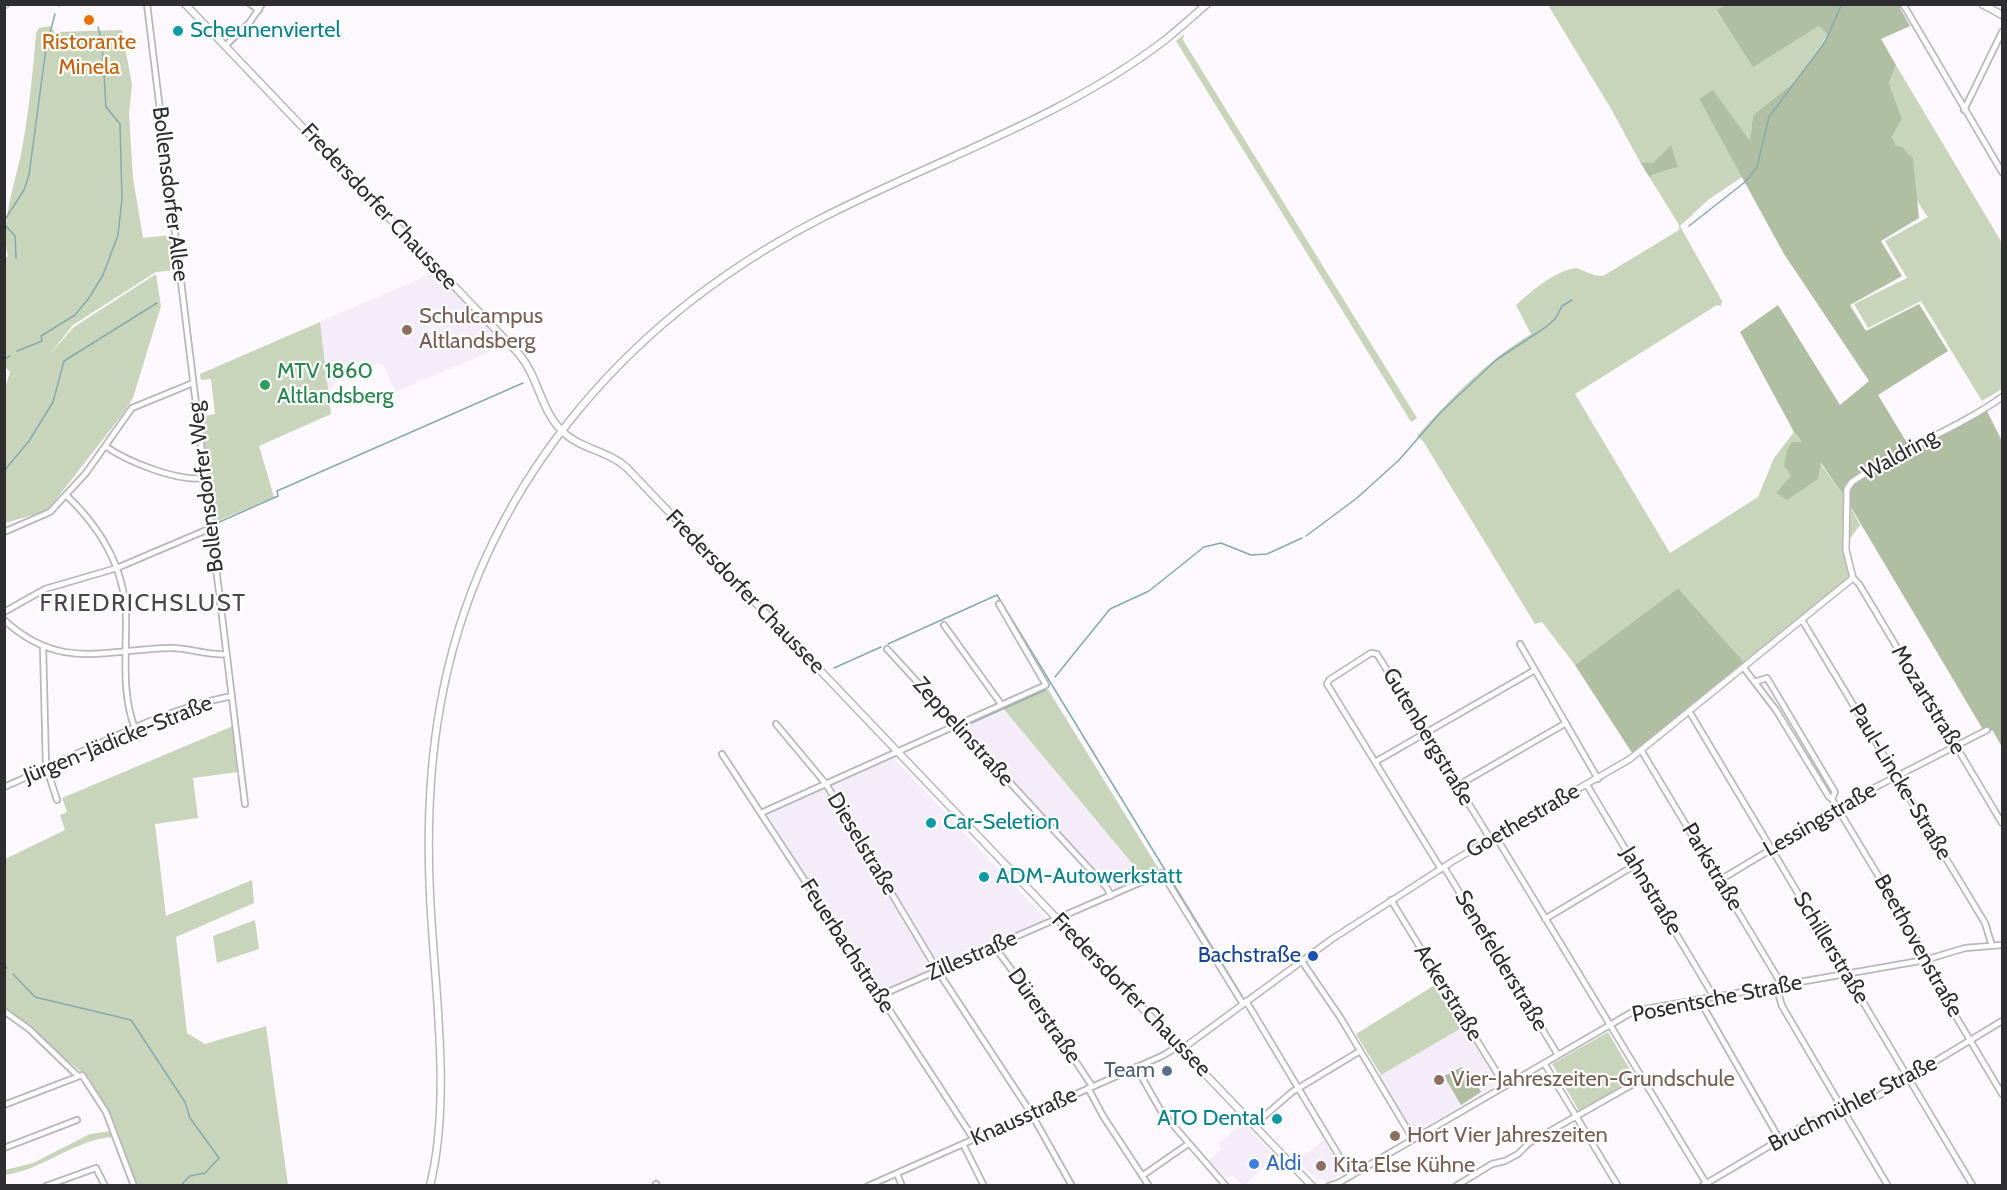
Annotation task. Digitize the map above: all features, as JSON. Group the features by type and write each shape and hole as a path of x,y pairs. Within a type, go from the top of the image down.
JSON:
{"main road":[{"name":"Fredersdorfer Chaussee","path":"185,4 519,354 533,373 546,412 562,431 574,442 610,455 627,468 1312,1185"},
{"path":"430,1185 437,1143 440,1067 429,828 432,762 441,705 453,654 481,572 509,513 562,431 622,359 672,313 740,264 818,220 1055,107 1163,41 1207,4"},
{"path":"1982,4 2002,15"}],"street":[{"name":"Bollensdorfer Allee","path":"147,4 193,383"},
{"path":"225,46 261,7 250,4"},
{"path":"1903,4 1964,110 2000,163 2002,172"},
{"path":"1964,110 1968,106 2002,33"},
{"path":"4,532 47,514 66,495 132,408 193,383"},
{"name":"Bollensdorfer Weg","path":"193,383 245,804"},
{"name":"Waldring","path":"1853,578 1846,550 1848,486 1879,465 1985,409 2002,397"},
{"path":"105,446 152,468 195,479 206,478"},
{"path":"66,495 95,526 117,568 125,603 127,694 135,729"},
{"path":"4,612 55,585 117,568 211,528"},
{"name":"Goethestraße","path":"1180,1048 1301,960 1391,900 1493,838 1598,779 1641,750 1853,578"},
{"name":"Mozartstraße","path":"1853,578 2002,823"},
{"path":"761,813 1046,685 999,604"},
{"path":"4,620 43,647 77,654 182,648 226,654"},
{"name":"Paul-Lincke-Straße","path":"1802,620 1985,923 1992,946"},
{"path":"944,625 1001,704"},
{"path":"1520,644 1598,779"},
{"path":"43,647 46,766 57,800"},
{"name":"Zeppelinstraße","path":"887,649 1107,888 1111,896"},
{"name":"Gutenbergstraße","path":"1327,682 1374,653 1457,786 1545,919 1704,1184"},
{"name":"Beethovenstraße","path":"1743,667 1776,710 1832,799 1917,940 1925,960 2002,1094"},
{"path":"1376,762 1424,732 1535,670"},
{"name":"Beethovenstraße","path":"1755,682 1767,678 1834,792 1832,799"},
{"name":"Senefelderstraße","path":"1327,682 1558,1055"},
{"name":"Jürgen-Jädicke-Straße","path":"4,787 46,766 135,729 204,703 232,696"},
{"name":"Schillerstraße","path":"1689,711 1973,1185"},
{"path":"1457,786 1566,723"},
{"name":"Dieselstraße","path":"776,724 826,784 938,971 1030,1113 1072,1185"},
{"name":"Lessingstraße","path":"1720,880 1838,809 1987,730"},
{"name":"Parkstraße","path":"1641,750 1720,880 1779,985 1782,1006 1888,1185"},
{"name":"Feuerbachstraße","path":"722,754 973,1138"},
{"name":"Jahnstraße","path":"1587,785 1714,997"},
{"path":"1545,919 1635,865"},
{"name":"Zillestraße","path":"879,996 1164,873 1244,1002"},
{"name":"Ackerstraße","path":"1391,900 1505,1086"},
{"name":"Posentsche Straße","path":"1329,1185 1351,1176 1634,1011 1925,960 1965,948 2002,945"},
{"name":"Dürerstraße","path":"994,946 1090,1087 1103,1116 1149,1185"},
{"path":"1301,960 1413,1139"},
{"path":"1699,999 1780,1140"},
{"path":"1244,1002 1351,1176"},
{"path":"4,1011 42,1041 79,1075 106,1112 134,1185"},
{"name":"Bruchmühler Straße","path":"1704,1184 1808,1123 1878,1096 2002,1021"},
{"name":"Knausstraße","path":"868,1185 1180,1048"},
{"path":"1254,1125 1298,1088 1360,1051"},
{"path":"1544,1064 1618,1185"},
{"path":"1136,1067 1161,1111 1226,1185"},
{"path":"4,1105 79,1075"},
{"path":"1456,1185 1492,1164 1512,1158 1529,1143 1642,1079"},
{"path":"4,1148 77,1120"},
{"path":"963,1144 984,1185"},
{"path":"1142,1176 1188,1144"},
{"path":"46,1185 96,1168 105,1185"},
{"path":"897,1174 902,1185"}],"shaded area":[{"name":"Schulcampus Altlandsberg","path":"435,272 502,338 487,353 395,392 384,366 378,363 335,381 329,395 320,322"},
{"path":"1004,710 1136,868 1141,880 1115,891 965,730 971,724"},
{"path":"893,758 1047,920 884,991 879,990 768,816 769,813"},
{"name":"Vier-Jahreszeiten-Grundschule","path":"1465,1026 1500,1083 1413,1134 1379,1076"},
{"path":"1242,1122 1275,1156 1244,1186 1233,1175 1225,1177 1209,1160 1221,1149 1218,1145"},
{"name":"Kita Else Kühne","path":"1324,1140 1343,1173 1326,1183 1322,1178 1318,1181 1298,1160"}],"green space":[{"path":"1548,5 1727,5 1716,11 1753,66 1820,25 1828,34 1797,80 1753,115 1750,142 1713,91 1699,99 1742,177 1708,200 1680,226 1722,301 1721,306 1717,305 1575,394 1670,553 1758,497 1774,458 1794,432 1802,442 1791,475 1776,493 1819,467 1820,463 1846,499 1860,525 1844,547 1852,575 1744,662 1678,588 1575,665 1542,622 1535,624 1423,441 1417,436 1471,380 1531,334 1516,305 1536,288 1559,273 1576,268 1603,276 1679,230 1679,225 1650,178 1652,175 1678,167 1640,162 1610,107"},
{"path":"1727,5 1903,5 1900,8 1910,26 1881,39 1896,65 1889,83 1902,119 1892,137 1896,146 1902,147 1913,158 1919,218 1881,241 1902,276 1850,305 1866,331 1919,304 1948,351 1878,395 1912,451 1987,411 2002,441 2002,747 1993,731 1982,728 1846,499 1821,463 1818,479 1787,500 1776,493 1791,475 1784,466 1787,450 1792,442 1802,442 1794,432 1740,332 1778,305 1840,405 1869,381 1784,254 1699,99 1713,90 1750,141 1753,115 1797,80 1828,35 1819,26 1753,67 1716,10"},
{"path":"50,26 55,32 122,30 132,85 129,114 133,178 143,238 171,235 177,270 156,272 73,325 49,355 74,327 156,274 161,306 133,398 47,511 5,523 4,391 10,372 4,366 4,257 8,257 7,216 27,120 36,33 39,28"},
{"path":"1184,34 1183,40 1417,418 1411,422 1176,41"},
{"path":"1896,65 2002,243 2002,389 1982,401 1921,301 1868,328 1854,304 1907,278 1885,241 1928,217 1917,199 1912,159 1904,149 1896,147 1892,137 1902,119 1889,83"},
{"path":"1671,145 1678,167 1652,175 1650,178 1640,162 1653,163"},
{"path":"320,322 331,414 259,446 274,497 213,523 201,422 206,421 205,416 215,414 211,379 201,380 200,374"},
{"path":"1678,588 1744,662 1632,753 1575,665"},
{"path":"1048,689 1160,871 1141,880 1136,868 1002,707"},
{"path":"233,726 238,772 193,778 198,818 155,824 166,916 252,880 254,903 176,937 187,1033 205,1044 266,1026 288,1185 137,1185 108,1111 89,1078 5,1009 5,859 65,830 60,815 67,812 62,798"},
{"path":"255,920 259,949 217,963 213,936"},
{"path":"1438,983 1465,1026 1381,1075 1356,1034"},
{"path":"1608,1032 1635,1078 1579,1111 1552,1064"},
{"path":"1462,1067 1465,1073 1470,1071 1481,1092 1461,1105 1444,1076"},
{"path":"111,1131 113,1137 98,1139 32,1167 5,1175 5,1170 33,1163 90,1134"}],"waterway":[{"path":"1689,226 1745,182 1757,167 1769,117 1825,42 1842,4"},
{"path":"4,221 24,190 29,175 46,48 55,14"},
{"path":"17,351 42,341 41,336 75,315 103,275 118,235 122,199 120,124 106,107 102,42 98,27"},
{"path":"6,226 15,236 16,258"},
{"path":"1306,536 1357,498 1399,460 1441,412 1496,360 1546,327 1556,318 1562,306 1572,300"},
{"path":"4,471 29,441 53,402 64,361 157,303"},
{"path":"4,359 10,356"},
{"path":"217,523 278,496 277,491 523,383"},
{"path":"1055,677 1110,609 1149,591 1204,547 1221,543 1251,555 1267,554 1302,538"},
{"path":"888,644 997,595 1242,996"},
{"path":"834,668 881,647"},
{"path":"967,725 1045,690"},
{"path":"4,965 7,968"},
{"path":"13,974 35,997 131,1020 185,1102 190,1118 219,1158 205,1173 190,1176 180,1186"}],"place":[{"name":"Ristorante Minela","path":"89,20"},
{"name":"Scheunenviertel","path":"178,31"},
{"name":"Schulcampus Altlandsberg","path":"407,330"},
{"name":"MTV 1860 Altlandsberg","path":"265,385"},
{"name":"Car-Seletion","path":"931,823"},
{"name":"ADM-Autowerkstatt","path":"984,877"},
{"name":"Bachstraße","path":"1313,956"},
{"name":"Team","path":"1167,1071"},
{"name":"Vier-Jahreszeiten-Grundschule","path":"1439,1080"},
{"name":"ATO Dental","path":"1277,1119"},
{"name":"Hort Vier Jahreszeiten","path":"1395,1136"},
{"name":"Aldi","path":"1254,1164"},
{"name":"Kita Else Kühne","path":"1321,1166"}],"district":[{"name":"FRIEDRICHSLUST","path":"143,604"}]}
